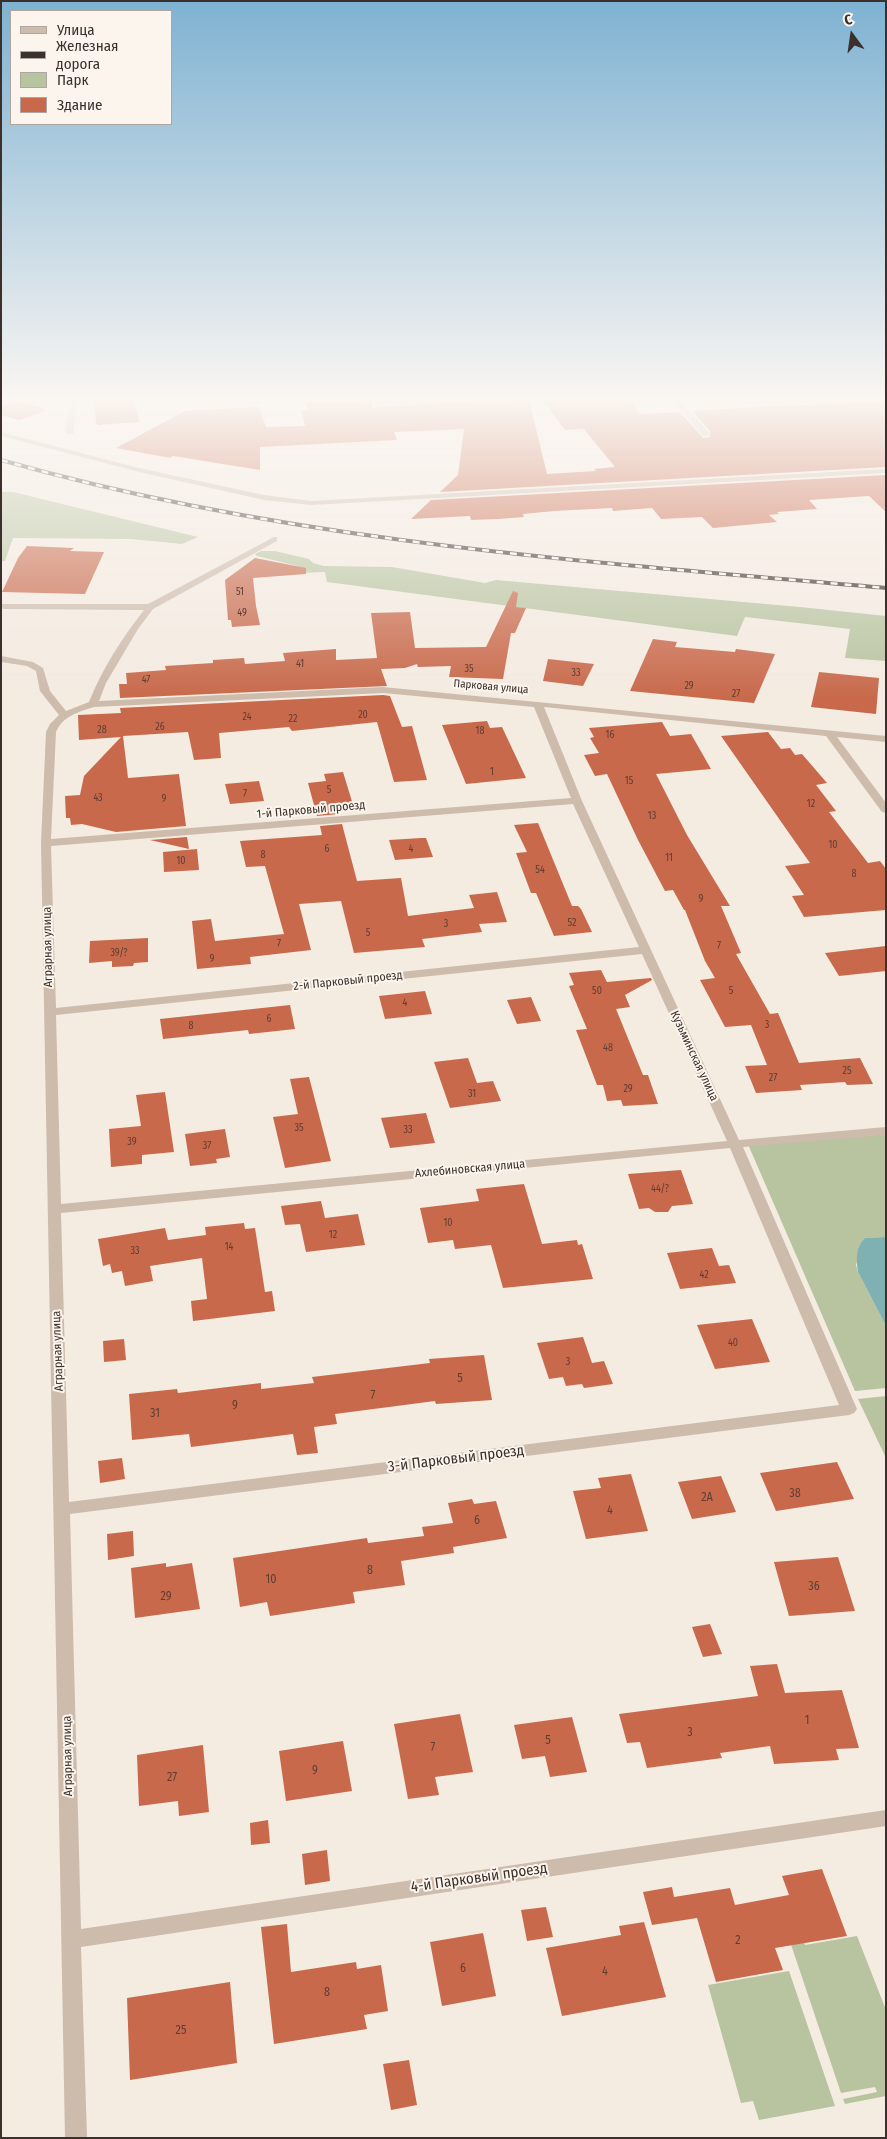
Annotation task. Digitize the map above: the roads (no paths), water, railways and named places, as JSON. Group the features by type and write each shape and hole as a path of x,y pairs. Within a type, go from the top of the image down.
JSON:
{"street":[{"path":"279,500 312,503 369,500"},
{"path":"1,659 30,664 40,670 45,691 64,715 93,704 101,683 134,628 150,607 274,539"},
{"path":"3,606 150,607"},
{"name":"Парковая улица","path":"93,704 383,690 886,739"},
{"name":"Кузьминская улица","path":"538,704 577,801 735,1144 849,1409"},
{"name":"Аграрная улица","path":"64,715 54,723 51,732 46,843 76,2138"},
{"path":"829,733 886,810"},
{"name":"1-й Парковый проезд","path":"46,843 577,801"},
{"name":"2-й Парковый проезд","path":"50,1012 646,950"},
{"name":"Ахлебиновская улица","path":"54,1209 886,1131"},
{"name":"3-й Парковый проезд","path":"62,1509 849,1409"},
{"name":"4-й Парковый проезд","path":"72,1939 886,1818"}],"water":[{"path":"886,1237 886,1326 858,1272 857,1258 858,1249 865,1238"}],"railway":[{"path":"166,500 329,530 440,545 663,569 886,588"}]}
